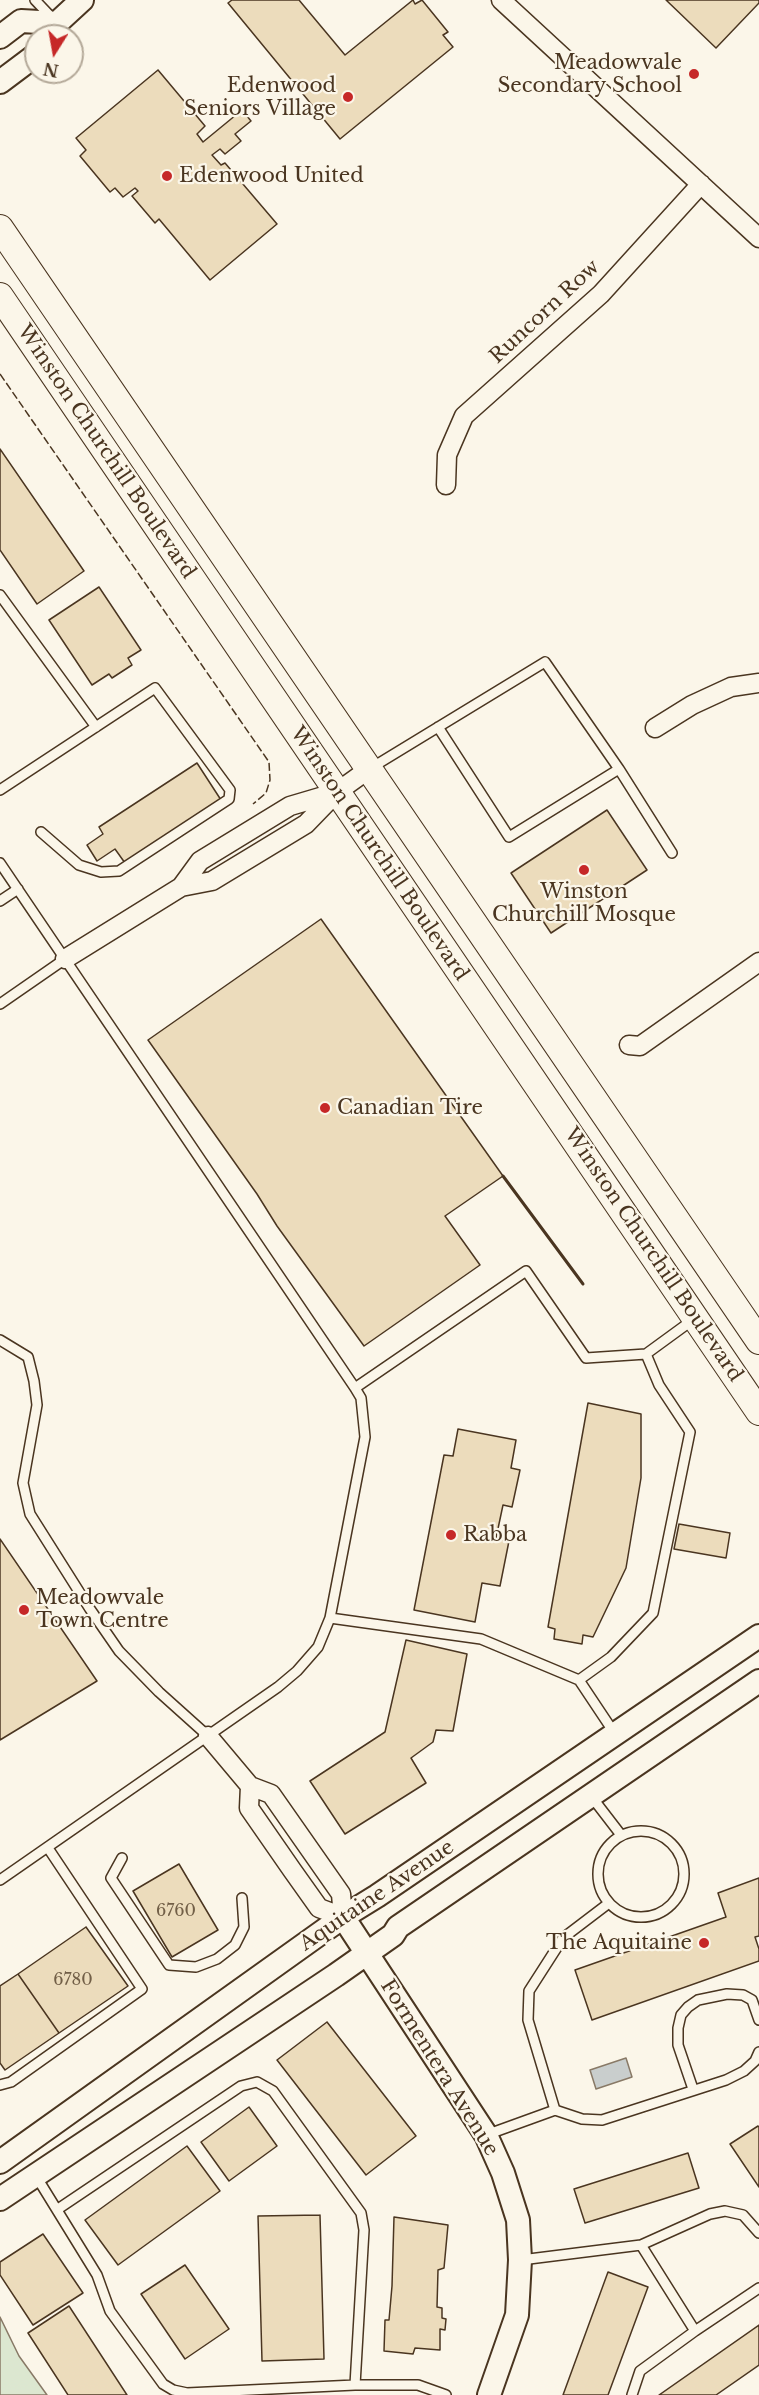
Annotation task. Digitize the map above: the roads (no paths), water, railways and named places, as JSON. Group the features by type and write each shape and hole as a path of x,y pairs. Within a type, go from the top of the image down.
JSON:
{"main road":[{"name":"Winston Churchill Boulevard","path":"0,228 759,1341"},
{"name":"Winston Churchill Boulevard","path":"0,296 759,1412"}],"street":[{"path":"58,24 82,0"},
{"path":"501,0 759,238"},
{"path":"0,37 21,21 33,24"},
{"path":"0,82 24,64"},
{"name":"Runcorn Row","path":"446,485 447,455 464,416 601,294 701,184"},
{"path":"655,728 692,705 731,687 759,683"},
{"path":"65,959 181,887 212,881 306,824 337,792 369,769"},
{"path":"628,1045 640,1046 759,962"},
{"name":"Aquitaine Avenue","path":"0,2162 343,1917 759,1636"},
{"name":"Aquitaine Avenue","path":"0,2199 367,1953 393,1935 398,1927 759,1681"},
{"path":"208,1736 250,1786 271,1794 341,1894 343,1917 319,1908 291,1870 249,1808 250,1786"},
{"name":"Formentera Avenue","path":"343,1917 486,2135 503,2173 518,2220 520,2260 517,2314 489,2395"}],"lane":[{"path":"35,0 50,24"},
{"path":"0,595 3,607 96,727"},
{"path":"369,769 545,662 619,769 672,853"},
{"path":"0,790 155,688 230,790 229,799 119,871 101,872 79,865 41,831"},
{"path":"438,727 509,837 619,769"},
{"path":"0,863 355,1388 361,1398 365,1437 330,1618 318,1647 297,1671 278,1687 0,1880"},
{"path":"0,901 18,889"},
{"path":"0,1004 65,959"},
{"path":"355,1388 526,1271 586,1358 646,1354 695,1318"},
{"path":"0,1340 28,1358 34,1381 37,1405 23,1483 30,1514 119,1651 159,1692 208,1736"},
{"path":"579,1680 611,1657 652,1612 690,1432 659,1385 646,1354"},
{"path":"330,1618 481,1639 579,1680 615,1734"},
{"path":"591,1796 621,1835"},
{"path":"635,1831 650,1831 664,1836 675,1846 682,1859 685,1874 682,1888 675,1901 663,1911 650,1916 635,1916 621,1912 609,1903 602,1892 598,1879 598,1866 607,1848 621,1835 635,1831"},
{"path":"0,2085 11,2082 142,1989 48,1848"},
{"path":"122,1858 111,1878 169,1965 196,1967 217,1959 235,1945 244,1927 242,1898"},
{"path":"555,2110 528,2020 529,1991 563,1938 609,1903"},
{"path":"693,2089 678,2045 681,2015 688,2007 699,2000 727,1994 743,1995 752,2000 759,2020"},
{"path":"486,2135 555,2110 582,2119 602,2120 726,2080 744,2071 756,2061 759,2052"},
{"path":"58,2209 241,2086 257,2082 273,2091 361,2213 364,2229 355,2385"},
{"path":"35,2175 97,2275 110,2311 163,2384 173,2391 187,2393 355,2385 418,2385 446,2395"},
{"path":"520,2260 641,2245 710,2214 725,2211 743,2215 759,2234"},
{"path":"641,2245 695,2331"},
{"path":"632,2395 640,2371 759,2288"}],"place":[{"name":"Meadowvale Secondary School","path":"694,74"},
{"name":"Edenwood Seniors Village","path":"348,97"},
{"name":"Edenwood United","path":"167,176"},
{"name":"Winston Churchill Mosque","path":"584,870"},
{"name":"Canadian Tire","path":"325,1108"},
{"name":"Rabba","path":"451,1535"},
{"name":"Meadowvale Town Centre","path":"24,1610"},
{"name":"The Aquitaine","path":"704,1943"}]}
